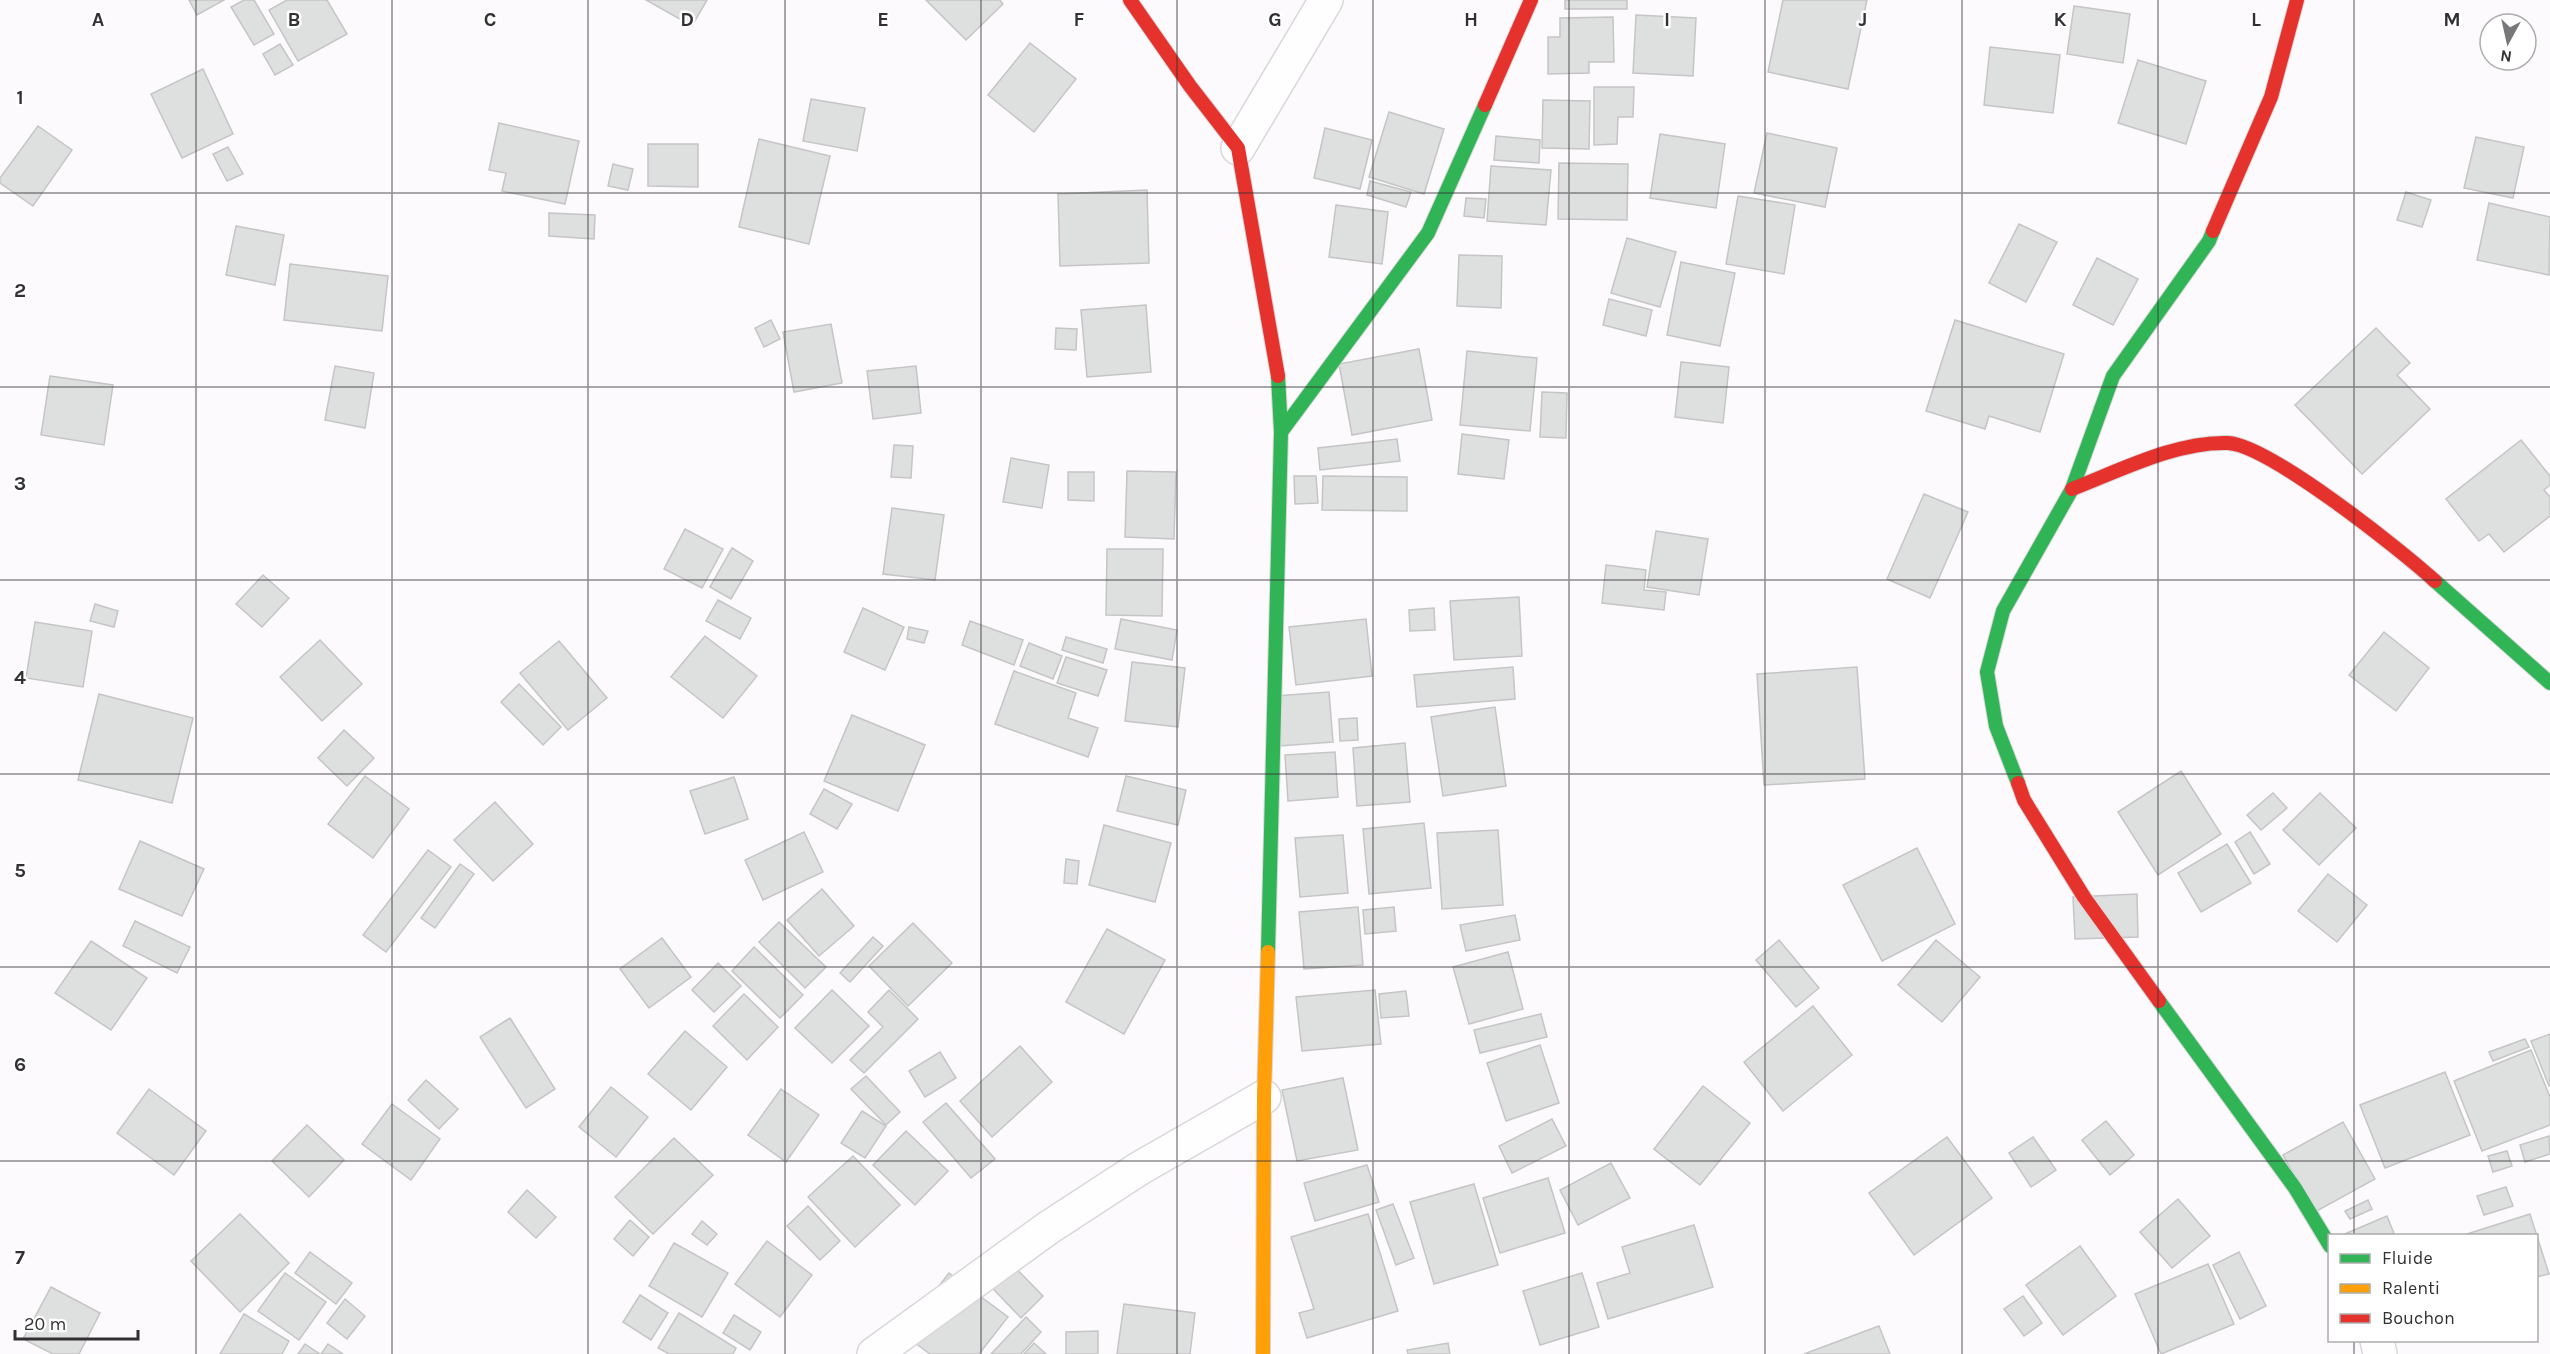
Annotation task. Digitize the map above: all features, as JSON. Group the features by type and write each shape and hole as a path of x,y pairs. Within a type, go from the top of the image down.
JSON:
{"street":[{"path":"1130,0 1190,86 1238,148 1278,370 1281,432 1264,1097 1263,1354"},
{"path":"1238,148 1326,0"},
{"path":"1281,432 1428,233 1531,0"},
{"path":"2297,0 2271,97 2209,241 2113,376 2072,489 2003,611 1987,672 1996,726 2024,800 2084,897 2295,1188 2328,1243"},
{"path":"2072,489 2184,447 2230,443 2274,460 2409,557 2550,683"},
{"path":"874,1354 1048,1228 1140,1168 1264,1097"}],"building":[{"path":"189,0 224,0 197,15"},
{"path":"244,0 254,0 274,34 254,45 231,7"},
{"path":"287,0 327,0 347,34 298,61 269,10"},
{"path":"646,0 707,0 692,26"},
{"path":"926,0 1000,0 1003,4 966,40"},
{"path":"1565,0 1627,0 1627,9 1565,9"},
{"path":"1783,0 1867,0 1848,89 1768,72"},
{"path":"2074,6 2130,14 2123,63 2067,54"},
{"path":"1636,15 1696,18 1693,76 1633,73"},
{"path":"1613,17 1614,62 1589,62 1589,73 1548,74 1548,37 1560,37 1560,18"},
{"path":"1030,43 1076,79 1034,132 988,95"},
{"path":"280,44 293,65 275,75 263,54"},
{"path":"1990,47 2060,55 2053,113 1984,105"},
{"path":"2138,60 2206,81 2186,144 2118,123"},
{"path":"203,69 233,134 182,158 151,94"},
{"path":"1594,87 1634,87 1633,117 1618,117 1617,144 1594,145"},
{"path":"811,99 865,108 857,151 803,141"},
{"path":"1543,100 1590,101 1589,149 1542,148"},
{"path":"1389,112 1444,129 1424,194 1369,177"},
{"path":"499,123 579,141 565,204 502,191 506,173 489,170"},
{"path":"38,126 72,150 33,206 0,183 0,178"},
{"path":"1325,128 1372,140 1360,189 1314,178"},
{"path":"1767,133 1837,148 1825,207 1754,193"},
{"path":"1660,134 1725,144 1716,208 1650,198"},
{"path":"1496,136 1540,140 1539,163 1494,160"},
{"path":"2476,137 2524,147 2513,198 2464,188"},
{"path":"759,139 830,156 809,244 739,227"},
{"path":"648,144 698,144 698,187 648,186"},
{"path":"228,147 243,174 227,181 213,154"},
{"path":"1559,163 1628,164 1627,220 1558,219"},
{"path":"613,164 633,169 628,190 608,186"},
{"path":"1491,166 1551,170 1546,225 1487,221"},
{"path":"1370,181 1411,192 1406,207 1367,195"},
{"path":"1147,190 1149,263 1060,266 1058,194"},
{"path":"2406,192 2431,200 2422,227 2397,220"},
{"path":"1738,196 1795,205 1784,274 1726,264"},
{"path":"1466,198 1486,199 1484,218 1464,216"},
{"path":"2489,203 2550,217 2549,275 2477,260"},
{"path":"1336,205 1388,212 1382,264 1329,257"},
{"path":"549,213 595,215 594,239 549,236"},
{"path":"2019,224 2057,242 2026,302 1989,283"},
{"path":"236,226 284,235 275,285 226,275"},
{"path":"1627,238 1676,252 1660,307 1611,293"},
{"path":"1459,255 1502,256 1501,308 1457,306"},
{"path":"2097,258 2138,279 2113,325 2073,305"},
{"path":"1681,262 1735,273 1720,346 1667,335"},
{"path":"290,264 388,276 382,331 284,320"},
{"path":"1609,299 1652,310 1646,336 1603,325"},
{"path":"1146,305 1151,372 1087,377 1081,310"},
{"path":"771,320 780,339 764,347 755,328"},
{"path":"1955,320 2064,354 2040,432 1989,416 1985,429 1926,411"},
{"path":"831,324 842,383 794,392 783,332"},
{"path":"1056,328 1077,329 1076,350 1055,349"},
{"path":"2376,328 2410,363 2397,375 2430,409 2362,474 2295,405"},
{"path":"1419,349 1432,420 1352,435 1339,364"},
{"path":"1467,351 1537,358 1530,431 1460,425"},
{"path":"1681,362 1729,367 1723,423 1675,417"},
{"path":"335,366 374,373 365,428 325,420"},
{"path":"916,366 921,413 873,419 867,371"},
{"path":"50,376 113,385 104,445 41,435"},
{"path":"1542,392 1567,393 1566,438 1540,437"},
{"path":"1462,434 1509,440 1504,479 1458,474"},
{"path":"1397,439 1400,461 1320,470 1318,448"},
{"path":"2521,440 2550,476 2550,485 2544,490 2550,497 2550,516 2504,552 2489,534 2479,541 2446,499"},
{"path":"894,445 913,446 911,478 891,477"},
{"path":"1011,458 1049,465 1042,508 1003,502"},
{"path":"1127,471 1176,472 1174,539 1125,537"},
{"path":"1068,472 1094,472 1094,501 1068,500"},
{"path":"1294,476 1316,476 1318,503 1295,504"},
{"path":"1323,476 1407,477 1407,511 1322,510"},
{"path":"1924,494 1968,512 1930,598 1887,579"},
{"path":"892,508 944,515 935,580 883,574"},
{"path":"685,529 723,549 702,588 664,569"},
{"path":"1656,531 1708,539 1699,595 1647,587"},
{"path":"732,548 753,561 731,599 710,587"},
{"path":"1107,549 1163,549 1162,616 1106,615"},
{"path":"1606,565 1646,570 1644,590 1666,592 1664,610 1602,603"},
{"path":"263,575 289,598 262,627 236,604"},
{"path":"1519,597 1522,656 1454,660 1450,601"},
{"path":"718,600 751,618 740,639 706,621"},
{"path":"95,604 118,611 114,627 90,621"},
{"path":"863,608 904,627 885,670 844,652"},
{"path":"1434,608 1435,630 1410,631 1409,610"},
{"path":"1121,619 1177,630 1172,660 1115,649"},
{"path":"1366,619 1372,676 1296,685 1289,627"},
{"path":"970,621 1023,640 1014,665 962,645"},
{"path":"35,622 92,631 83,687 26,678"},
{"path":"909,627 928,631 924,643 907,639"},
{"path":"2384,632 2429,668 2396,711 2349,675"},
{"path":"705,636 757,676 723,718 671,677"},
{"path":"1066,637 1107,649 1103,663 1062,650"},
{"path":"320,640 362,684 322,721 280,677"},
{"path":"559,641 607,698 568,730 520,673"},
{"path":"1029,643 1062,656 1053,679 1020,666"},
{"path":"1066,657 1107,670 1098,696 1057,683"},
{"path":"1132,662 1185,668 1178,727 1125,721"},
{"path":"1513,667 1515,699 1417,707 1414,675"},
{"path":"1857,667 1865,779 1764,785 1757,674"},
{"path":"1014,671 1076,693 1068,718 1098,728 1088,757 995,724"},
{"path":"519,684 561,727 543,745 501,702"},
{"path":"1329,692 1333,742 1279,746 1275,696"},
{"path":"99,694 193,718 172,803 78,780"},
{"path":"1495,707 1506,786 1443,796 1431,717"},
{"path":"852,715 925,745 898,811 824,781"},
{"path":"1357,718 1358,740 1340,741 1339,719"},
{"path":"344,730 374,758 347,786 318,758"},
{"path":"1405,743 1410,802 1357,806 1353,748"},
{"path":"1335,752 1338,797 1288,801 1285,755"},
{"path":"2181,771 2221,834 2158,875 2118,812"},
{"path":"365,776 409,809 373,858 328,824"},
{"path":"1126,776 1186,790 1178,825 1117,811"},
{"path":"734,777 748,819 705,834 690,791"},
{"path":"824,789 852,804 837,829 810,814"},
{"path":"2273,793 2287,808 2261,830 2247,815"},
{"path":"2320,793 2356,828 2319,865 2283,830"},
{"path":"495,802 533,844 493,881 454,840"},
{"path":"1424,823 1431,888 1369,894 1363,829"},
{"path":"1104,825 1171,843 1155,902 1089,885"},
{"path":"1498,830 1503,905 1442,909 1437,833"},
{"path":"804,832 823,872 763,900 745,860"},
{"path":"2250,832 2270,864 2254,874 2235,842"},
{"path":"1343,835 1348,893 1300,897 1295,838"},
{"path":"140,841 204,869 182,916 119,889"},
{"path":"2227,844 2251,883 2201,912 2178,873"},
{"path":"1917,848 1955,924 1882,961 1843,885"},
{"path":"428,850 451,867 386,952 363,935"},
{"path":"1066,859 1079,861 1077,884 1064,883"},
{"path":"460,864 474,874 435,928 421,918"},
{"path":"2328,874 2367,905 2337,942 2298,911"},
{"path":"822,889 854,926 819,956 787,920"},
{"path":"2137,894 2138,937 2075,939 2073,897"},
{"path":"1358,907 1363,965 1304,969 1299,912"},
{"path":"1394,907 1396,931 1365,934 1363,910"},
{"path":"1515,915 1520,940 1466,951 1460,925"},
{"path":"135,921 190,947 177,973 123,946"},
{"path":"779,922 826,967 805,988 759,942"},
{"path":"913,923 952,963 908,1006 869,966"},
{"path":"1107,929 1165,960 1124,1034 1066,1002"},
{"path":"873,937 883,946 850,982 840,973"},
{"path":"662,938 691,977 649,1008 620,969"},
{"path":"1779,940 1819,988 1796,1007 1756,960"},
{"path":"1936,940 1980,977 1942,1022 1898,985"},
{"path":"91,941 147,978 111,1030 55,993"},
{"path":"754,947 803,995 780,1018 732,971"},
{"path":"1508,952 1523,1009 1469,1024 1453,967"},
{"path":"718,963 741,986 714,1012 692,990"},
{"path":"832,990 869,1026 832,1063 795,1028"},
{"path":"889,990 918,1019 864,1073 850,1060 883,1027 868,1012"},
{"path":"1375,990 1381,1044 1302,1051 1296,997"},
{"path":"1406,991 1409,1016 1381,1018 1379,994"},
{"path":"744,994 778,1027 747,1060 713,1026"},
{"path":"1813,1006 1852,1055 1783,1111 1744,1062"},
{"path":"1541,1014 1547,1037 1480,1053 1474,1030"},
{"path":"510,1018 555,1089 526,1108 480,1037"},
{"path":"685,1031 727,1067 691,1110 648,1074"},
{"path":"2550,1034 2550,1086 2549,1086 2531,1041"},
{"path":"2525,1039 2529,1047 2493,1061 2489,1052"},
{"path":"1540,1045 1559,1103 1506,1121 1487,1063"},
{"path":"1020,1046 1052,1082 992,1137 960,1101"},
{"path":"2531,1050 2550,1097 2550,1125 2482,1151 2454,1081"},
{"path":"940,1052 956,1078 925,1097 909,1071"},
{"path":"2445,1072 2470,1135 2385,1168 2360,1105"},
{"path":"866,1076 900,1112 886,1125 851,1089"},
{"path":"1343,1078 1358,1150 1297,1161 1282,1090"},
{"path":"426,1080 458,1109 439,1129 408,1100"},
{"path":"1703,1086 1750,1123 1700,1185 1654,1149"},
{"path":"611,1087 648,1117 616,1157 579,1127"},
{"path":"149,1089 206,1131 174,1175 117,1133"},
{"path":"781,1089 819,1115 786,1162 748,1135"},
{"path":"946,1103 995,1159 971,1178 923,1122"},
{"path":"392,1104 440,1139 411,1180 362,1144"},
{"path":"862,1111 886,1126 865,1158 841,1143"},
{"path":"1552,1119 1566,1146 1512,1173 1499,1146"},
{"path":"2106,1121 2134,1155 2110,1175 2082,1140"},
{"path":"2343,1122 2375,1179 2315,1212 2283,1155"},
{"path":"307,1125 344,1160 309,1197 272,1161"},
{"path":"906,1131 948,1171 915,1205 873,1165"},
{"path":"2549,1136 2550,1154 2525,1162 2520,1145"},
{"path":"1947,1137 1992,1198 1914,1255 1869,1193"},
{"path":"2033,1137 2056,1170 2031,1187 2009,1153"},
{"path":"674,1138 713,1175 653,1234 615,1197"},
{"path":"2507,1151 2512,1166 2493,1172 2488,1156"},
{"path":"853,1156 900,1205 855,1247 808,1197"},
{"path":"1611,1163 1630,1198 1578,1225 1560,1190"},
{"path":"1367,1165 1379,1202 1315,1221 1304,1183"},
{"path":"1548,1178 1565,1233 1500,1253 1483,1198"},
{"path":"1474,1184 1498,1265 1434,1284 1410,1202"},
{"path":"2506,1187 2513,1206 2484,1215 2477,1196"},
{"path":"527,1190 556,1217 536,1238 508,1212"},
{"path":"2178,1199 2210,1236 2172,1268 2140,1232"},
{"path":"2368,1200 2372,1209 2350,1219 2345,1211"},
{"path":"1393,1204 1414,1258 1396,1265 1376,1210"},
{"path":"808,1206 840,1241 820,1260 787,1226"},
{"path":"240,1214 289,1263 240,1312 191,1261"},
{"path":"1368,1214 1398,1311 1307,1338 1299,1313 1314,1309 1291,1237"},
{"path":"2530,1214 2536,1234 2467,1234"},
{"path":"2387,1216 2394,1234 2345,1234"},
{"path":"630,1220 649,1237 633,1256 614,1239"},
{"path":"702,1221 717,1234 707,1245 692,1234"},
{"path":"1694,1225 1713,1287 1608,1319 1597,1283 1630,1273 1622,1247"},
{"path":"2538,1239 2549,1274 2538,1277"},
{"path":"767,1241 812,1275 780,1317 735,1284"},
{"path":"674,1243 728,1273 702,1317 649,1286"},
{"path":"2080,1246 2116,1296 2063,1335 2026,1285"},
{"path":"997,1249 1043,1296 1021,1318 975,1270"},
{"path":"310,1252 352,1283 336,1304 295,1273"},
{"path":"2239,1252 2266,1306 2240,1319 2213,1265"},
{"path":"2208,1264 2234,1324 2161,1354 2135,1294"},
{"path":"285,1273 326,1302 299,1340 258,1311"},
{"path":"949,1273 1008,1317 979,1354 930,1354 902,1333"},
{"path":"1582,1273 1599,1327 1540,1345 1523,1291"},
{"path":"51,1287 100,1313 79,1354 53,1354 23,1339"},
{"path":"640,1295 668,1313 651,1340 623,1322"},
{"path":"2023,1296 2042,1323 2024,1336 2004,1309"},
{"path":"345,1299 365,1316 347,1339 327,1323"},
{"path":"1124,1304 1195,1313 1190,1354 1117,1354"},
{"path":"679,1313 736,1348 733,1354 669,1354 658,1348"},
{"path":"244,1314 289,1341 282,1354 220,1354"},
{"path":"734,1315 761,1332 750,1350 723,1333"},
{"path":"1026,1317 1041,1332 1021,1354 991,1354"},
{"path":"1879,1326 1890,1354 1804,1354"},
{"path":"1098,1331 1098,1354 1066,1354 1066,1332"},
{"path":"1034,1343 1046,1354 1024,1354"},
{"path":"1448,1343 1450,1354 1408,1354 1407,1350"},
{"path":"305,1344 320,1354 298,1354"},
{"path":"328,1344 343,1354 321,1354"}],"traffic: fast":[{"path":"1281,432 1428,233 1485,105"},
{"path":"2018,783 1996,726 1987,672 2003,611 2072,489 2113,376 2209,241 2213,231"},
{"path":"1268,952 1281,432 1278,376"},
{"path":"2435,581 2550,683"},
{"path":"2159,1001 2295,1188 2328,1243"}],"traffic: slow":[{"path":"1263,1354 1264,1097 1268,952"}],"traffic: jam":[{"path":"1130,0 1190,86 1238,148 1278,376"},
{"path":"1485,105 1531,0"},
{"path":"2213,231 2271,97 2297,0"},
{"path":"2072,489 2148,458 2189,447 2228,443 2247,448 2303,479 2365,524 2435,581"},
{"path":"2018,783 2024,800 2084,897 2159,1001"}]}
